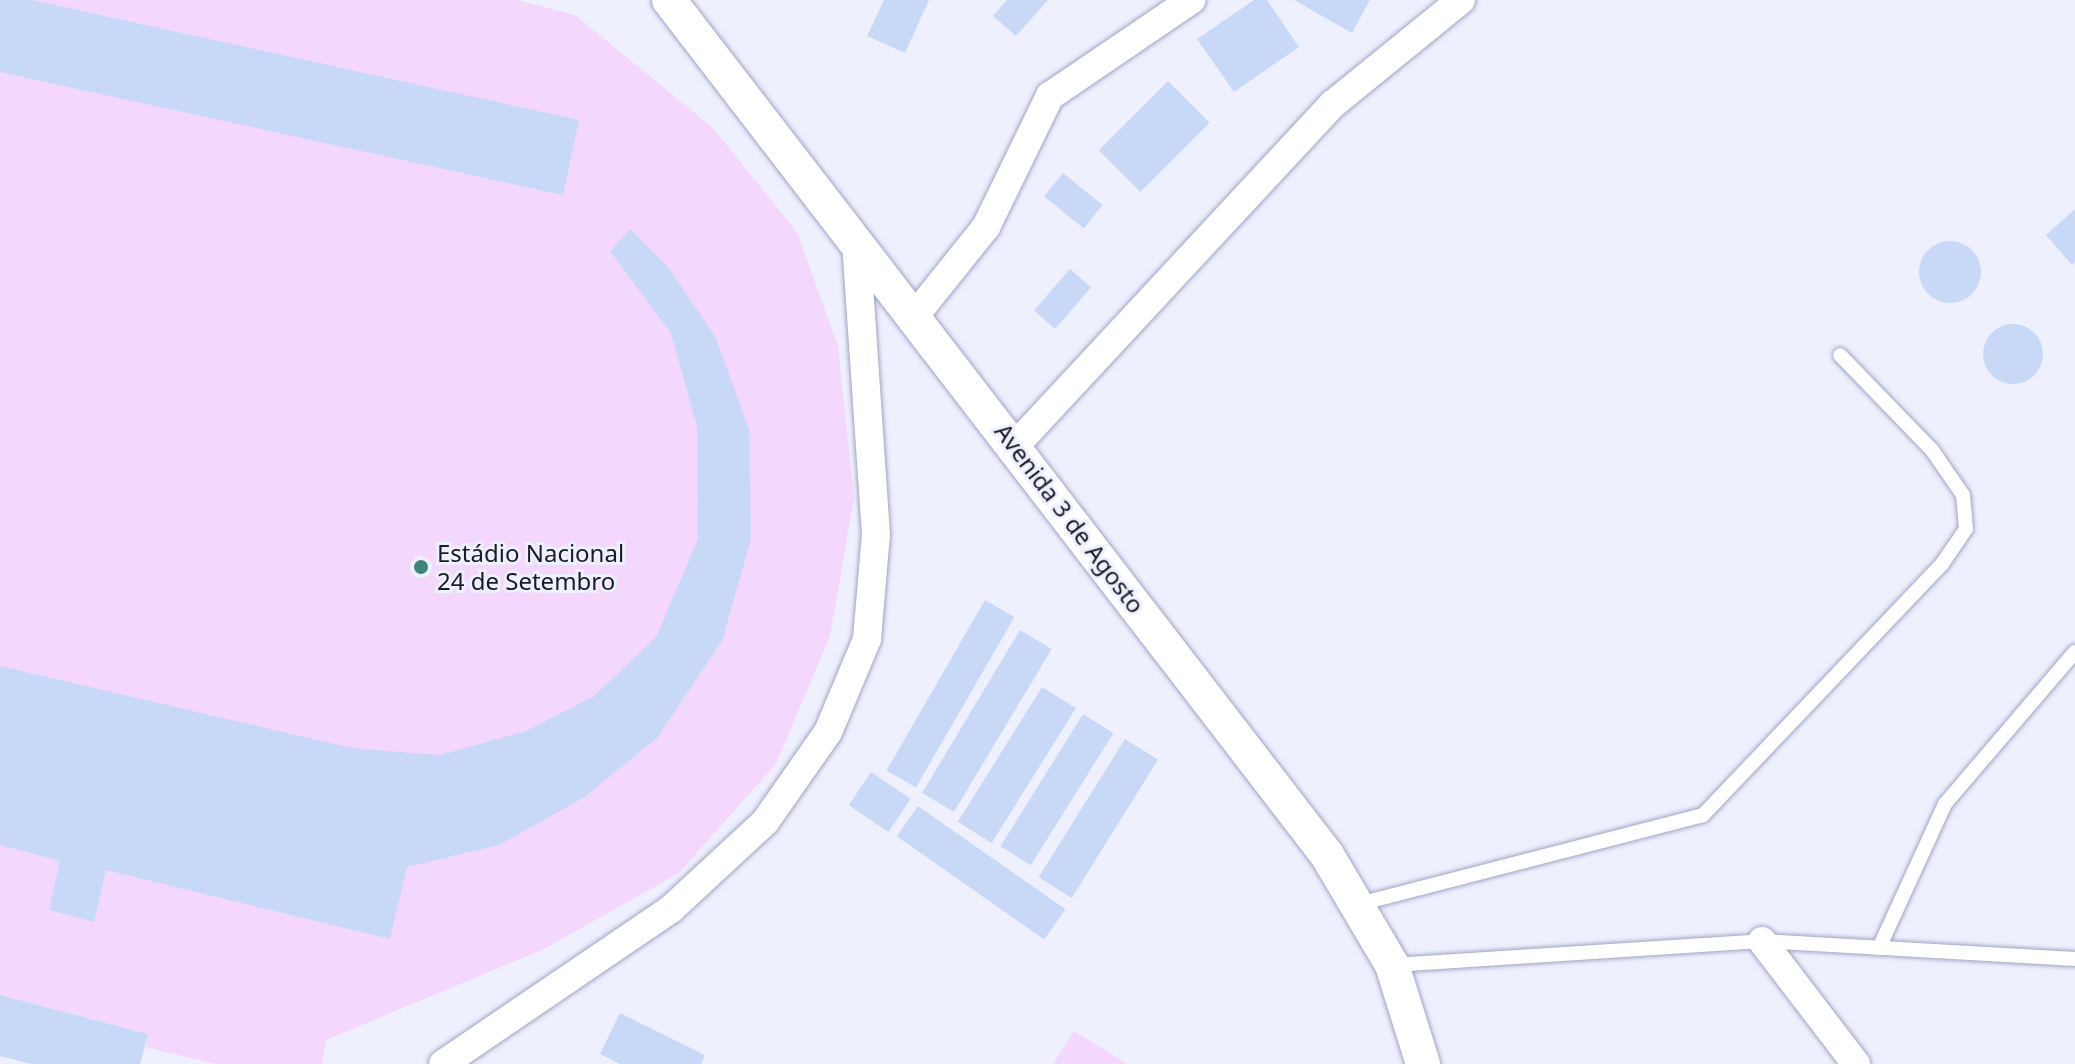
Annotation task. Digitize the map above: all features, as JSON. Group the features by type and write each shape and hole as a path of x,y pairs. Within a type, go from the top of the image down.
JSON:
{"street":[{"name":"Avenida 3 de Agosto","path":"669,0 856,245 1015,446 1359,904 1392,965 1423,1064"},
{"path":"913,318 986,227 1050,96 1191,0"},
{"path":"1015,446 1333,104 1461,0"},
{"path":"443,1064 671,909 765,822 828,732 867,639 876,535 856,245"},
{"path":"1762,941 1856,1064"}],"lane":[{"path":"1359,904 1703,815 1942,564 1966,529 1963,495 1932,450 1840,355"},
{"path":"1879,948 1945,804 2075,652"},
{"path":"1392,965 1762,941 2075,959"}],"shaded area":[{"name":"Estádio Nacional 24 de Setembro","path":"0,0 517,0 575,15 713,128 797,232 838,346 854,498 830,636 776,764 679,873 544,949 326,1040 322,1064 215,1064 145,1047 148,1034 0,995"},
{"path":"1074,1031 1127,1064 1053,1064"}],"building":[{"path":"0,0 32,0 579,120 563,195 0,72"},
{"path":"884,0 929,0 905,53 867,36"},
{"path":"1007,0 1048,0 1016,36 993,16"},
{"path":"1254,0 1267,0 1299,47 1234,92 1197,39"},
{"path":"1294,0 1370,0 1352,33"},
{"path":"1168,81 1210,123 1140,192 1099,150"},
{"path":"1063,173 1103,205 1084,228 1044,196"},
{"path":"2075,209 2075,262 2072,265 2046,235"},
{"path":"630,229 668,267 715,336 749,429 751,539 722,641 657,738 583,798 499,845 407,867 390,939 106,870 94,922 49,910 60,861 0,845 0,666 352,748 440,755 526,731 594,696 656,637 698,539 697,427 671,333 610,251"},
{"path":"1950,241 1972,250 1981,272 1972,294 1950,303 1928,294 1919,272 1928,250"},
{"path":"1070,269 1091,287 1055,329 1034,311"},
{"path":"2013,324 2025,326 2034,333 2041,342 2041,366 2034,375 2025,382 2013,384 2001,382 1992,375 1985,366 1983,354 1985,342 1992,333 2001,326"},
{"path":"985,600 1014,617 916,788 886,771"},
{"path":"1020,630 1052,649 954,812 922,793"},
{"path":"1042,687 1076,708 992,843 958,822"},
{"path":"1083,714 1114,733 1031,865 1000,846"},
{"path":"1125,739 1158,760 1072,898 1039,877"},
{"path":"871,772 911,799 888,832 849,805"},
{"path":"918,806 1065,909 1044,940 897,836"},
{"path":"0,995 148,1034 140,1064 31,1064 0,1056"},
{"path":"620,1013 705,1055 701,1064 620,1064 600,1054"}],"place":[{"name":"Estádio Nacional 24 de Setembro","path":"421,567"}]}
